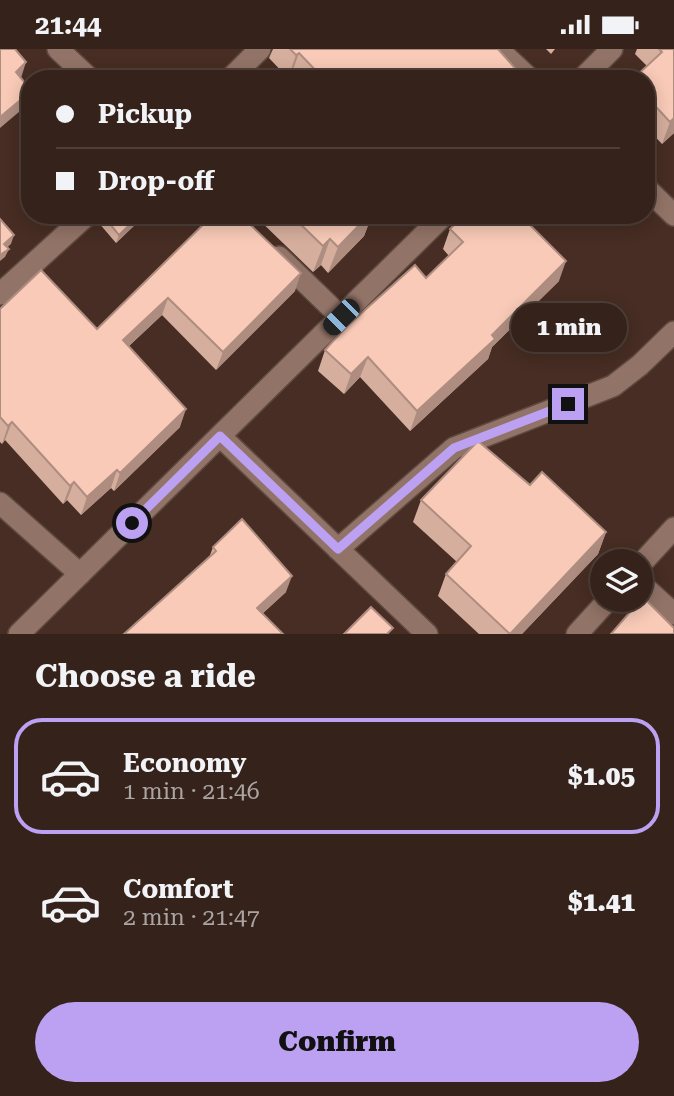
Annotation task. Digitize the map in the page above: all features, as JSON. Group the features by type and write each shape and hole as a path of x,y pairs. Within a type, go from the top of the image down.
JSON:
{"street":[{"path":"58,49 80,70"},
{"path":"239,70 260,49"},
{"path":"498,49 520,70"},
{"path":"591,70 612,49"},
{"path":"655,197 674,215"},
{"path":"0,294 77,224"},
{"path":"27,631 80,575 435,224"},
{"path":"264,243 341,317"},
{"path":"338,549 454,448 613,386 640,365 674,332"},
{"path":"220,436 427,634"},
{"path":"0,503 80,575"},
{"path":"653,551 674,528"},
{"path":"653,595 674,614"},
{"path":"577,634 597,612"}],"building":[{"path":"0,49 15,49 26,62 16,72 21,78 21,100 0,117"},
{"path":"290,49 498,49 515,68 315,70 299,53 296,55"},
{"path":"659,49 674,49 674,118 670,122 655,106 655,70 643,70 662,52"},
{"path":"0,219 14,235 4,244 9,249 0,255"},
{"path":"110,224 131,224 119,235"},
{"path":"204,224 249,224 301,273 223,352 168,298 123,340 186,409 120,473 117,470 87,497 74,482 70,486 12,422 8,426 0,417 0,309 41,270 97,329"},
{"path":"300,224 360,224 338,247 330,239 323,246"},
{"path":"455,224 529,224 566,261 492,335 495,339 417,411 368,357 351,374 325,350 346,327 415,265 426,278 463,242 450,229"},
{"path":"478,441 530,485 542,472 606,532 510,634 446,574 471,546 421,500"},
{"path":"242,519 292,576 257,608 283,634 124,634 216,551 213,547"},
{"path":"371,607 393,628 387,634 344,634"},
{"path":"653,607 674,628 674,634 611,634 630,612 653,612"}],"route":[{"path":"132,523 220,436 338,549 454,448 568,404"}]}
